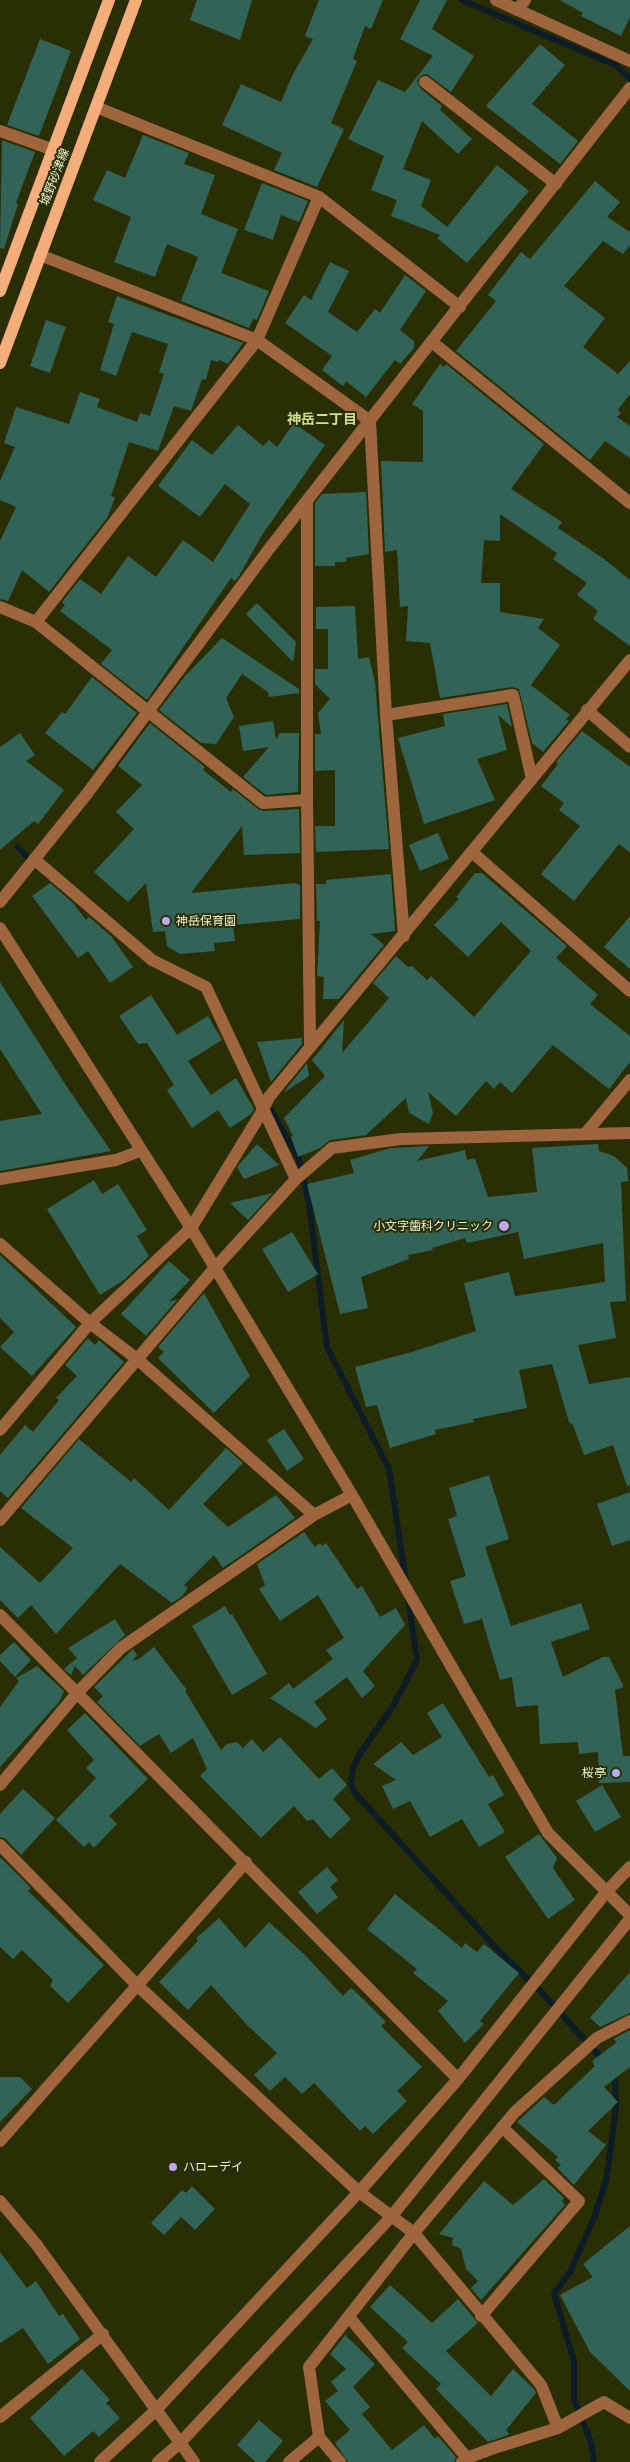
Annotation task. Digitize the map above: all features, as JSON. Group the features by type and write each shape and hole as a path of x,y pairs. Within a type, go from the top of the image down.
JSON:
{"main road":[{"name":"城野砂津線","path":"0,292 109,0"},
{"name":"城野砂津線","path":"0,363 136,0"}],"street":[{"path":"496,0 521,5 630,61"},
{"path":"425,82 556,184"},
{"path":"0,902 86,795 307,501 630,88"},
{"path":"96,107 319,197 460,307"},
{"path":"0,131 54,150"},
{"path":"36,622 257,340 319,197"},
{"path":"40,255 257,340 370,421"},
{"path":"432,342 630,503"},
{"path":"370,421 386,714 404,936"},
{"path":"307,501 307,800 310,1044"},
{"path":"0,608 36,622 263,802 307,800"},
{"path":"0,1430 90,1323 191,1228 269,1098 310,1044 404,936 587,710 630,660"},
{"path":"386,714 513,695 532,779"},
{"path":"587,710 630,747"},
{"path":"472,852 630,991"},
{"path":"30,864 152,960 206,987 297,1179"},
{"path":"0,928 140,1151 191,1228 352,1495 548,1833 630,1915"},
{"path":"585,1134 630,1080"},
{"path":"0,1520 214,1269 297,1179 332,1148 401,1139 630,1133"},
{"path":"0,1179 116,1160 140,1151"},
{"path":"0,1244 90,1323 137,1359 314,1515"},
{"path":"0,1785 78,1692 121,1648 314,1515 352,1495"},
{"path":"0,1615 246,1862 458,2079"},
{"path":"0,1845 137,1985 359,2192 414,2233 481,2316 541,2385 563,2425"},
{"path":"0,2141 246,1862"},
{"path":"100,2462 155,2411 359,2192 458,2079 607,1891 630,1867"},
{"path":"158,2462 180,2443 391,2217 630,1919"},
{"path":"340,2462 319,2437 309,2367 414,2233 515,2112 597,2038 630,2021"},
{"path":"481,2316 579,2201 502,2127"},
{"path":"0,2202 36,2244 103,2334 155,2411 194,2462"},
{"path":"349,2317 465,2460 563,2425 604,2402 630,2418"},
{"path":"0,2418 103,2334"},
{"path":"289,2462 319,2437"}],"building":[{"path":"197,0 252,0 240,40 190,20"},
{"path":"319,0 383,0 371,29 365,26 353,59 357,61 331,123 344,129 317,187 274,170 282,153 222,125 241,84 281,102 292,76 313,39 305,36"},
{"path":"420,0 447,0 432,29 474,56 451,92 427,74 422,75 417,80 420,88 442,106 440,110 472,139 458,154 422,121 403,169 431,180 421,206 447,227 497,165 529,191 467,263 437,238 440,235 391,216 397,200 371,190 384,156 348,139 378,80 405,92 433,56 400,39"},
{"path":"560,0 630,0 630,17 621,36 581,16 583,13"},
{"path":"40,39 71,51 39,136 7,125"},
{"path":"540,44 565,65 532,104 578,141 560,164 486,106"},
{"path":"143,135 189,153 184,164 215,175 201,214 238,229 221,273 269,291 257,320 253,319 249,328 181,301 198,257 167,244 155,277 114,262 131,217 93,200 107,170 125,178"},
{"path":"2,140 35,152 16,203 18,204 4,249 0,248"},
{"path":"595,181 620,202 607,217 630,232 630,245 623,254 603,241 564,286 605,318 583,347 618,374 630,361 630,394 618,410 621,413 617,417 630,426 630,458 605,441 590,460 456,351 496,301 488,295 521,252 530,259"},
{"path":"262,183 308,201 299,222 281,215 273,240 244,230"},
{"path":"330,262 349,271 328,312 357,332 375,309 380,313 405,275 426,291 400,330 414,341 414,348 400,364 395,360 366,397 346,381 343,386 322,370 332,356 285,323 304,295 311,300"},
{"path":"117,296 243,343 228,364 219,360 218,362 211,360 206,380 202,379 191,411 174,406 158,451 129,442 111,496 115,498 107,518 49,592 22,570 8,601 0,599 0,541 16,507 0,500 0,481 15,447 4,443 16,407 69,424 80,392 100,399 97,407 137,422 140,413 150,416 164,374 159,372 168,344 132,332 116,376 100,370 114,324 108,322"},
{"path":"46,320 66,327 50,373 30,366"},
{"path":"440,364 444,367 446,364 544,444 511,489 562,522 558,528 604,559 630,580 630,646 593,619 598,611 577,595 587,583 553,559 557,553 500,514 500,541 484,540 481,583 500,583 500,612 544,619 538,628 560,645 531,685 570,715 566,719 569,721 543,752 532,743 519,689 512,687 440,698 430,643 406,641 408,606 400,607 397,550 385,552 381,461 423,462 423,411 412,404"},
{"path":"294,423 325,445 262,535 239,576 235,581 231,578 147,700 101,664 112,650 60,611 65,605 62,602 80,579 101,594 128,556 156,577 183,540 213,562 250,504 225,484 200,517 158,486 192,440 212,455 238,425 263,446 269,440 277,447"},
{"path":"366,492 369,554 346,558 346,562 335,562 335,566 315,566 315,503 322,494"},
{"path":"257,603 296,642 293,662 246,614"},
{"path":"355,606 358,659 369,657 375,682 389,849 316,852 315,826 335,826 335,770 315,771 315,734 321,734 318,713 330,699 315,684 315,669 328,669 328,629 316,629 316,607"},
{"path":"222,638 299,689 299,693 269,697 268,692 242,674 226,698 234,717 216,744 201,743 159,710 185,676"},
{"path":"92,677 137,713 93,770 45,733 62,712 65,714"},
{"path":"507,704 512,727 498,715 507,750 477,759 495,800 424,824 398,738 445,726 443,714"},
{"path":"273,721 276,739 280,733 299,733 298,792 266,795 243,777 269,747 243,751 239,726"},
{"path":"150,723 205,767 203,770 231,792 233,789 258,809 264,811 299,809 300,853 244,855 242,826 191,893 294,883 300,885 300,919 233,925 235,941 214,943 215,951 180,954 167,946 165,931 153,932 146,883 128,902 94,872 134,829 116,812 142,785 118,766"},
{"path":"582,731 630,767 630,853 619,844 574,901 541,874 580,826 559,810 564,803 541,786 558,764 556,762"},
{"path":"20,733 35,755 26,761 64,790 38,824 34,821 0,850 0,747"},
{"path":"438,833 449,859 420,871 409,845"},
{"path":"475,873 482,873 567,946 556,958 598,995 590,1004 630,1036 630,1062 609,1089 553,1045 512,1093 500,1082 494,1089 486,1081 456,1116 428,1092 433,1113 429,1124 409,1113 406,1098 366,1135 330,1140 320,1148 298,1157 291,1137 293,1136 284,1118 325,1076 312,1060 344,1020 342,1053 389,998 373,983 396,956 408,967 412,966 427,980 431,976 474,1017 531,951 501,922 468,957 434,925 459,899 456,897"},
{"path":"391,874 395,931 371,934 384,945 339,999 323,999 324,977 317,976 320,921 317,921 316,884 326,884 326,880"},
{"path":"50,883 73,903 86,920 89,917 111,936 133,967 110,983 88,951 78,958 32,896"},
{"path":"630,916 630,969 604,947"},
{"path":"0,982 67,1087 111,1151 0,1171 0,1121 42,1114 0,1049"},
{"path":"151,995 177,1035 208,1016 222,1040 188,1061 211,1095 236,1078 254,1109 251,1114 230,1128 218,1110 192,1128 167,1090 174,1085 147,1043 138,1044 119,1016"},
{"path":"302,1038 302,1044 271,1082 257,1042"},
{"path":"307,1063 309,1076 283,1093"},
{"path":"257,1144 279,1165 244,1179 237,1167"},
{"path":"598,1144 599,1151 614,1156 627,1168 628,1181 621,1182 626,1301 610,1302 616,1338 578,1345 589,1384 630,1377 630,1485 627,1486 613,1445 584,1455 573,1425 569,1422 552,1364 519,1370 527,1408 473,1419 474,1422 435,1430 436,1434 390,1448 377,1405 366,1407 355,1367 412,1352 476,1331 464,1283 509,1272 515,1296 605,1282 603,1243 524,1259 518,1232 467,1243 465,1238 432,1248 433,1250 408,1255 409,1259 361,1277 368,1308 340,1314 307,1184 354,1173 350,1160 391,1148 429,1146 417,1161 465,1150 467,1160 475,1158 488,1197 537,1192 532,1148"},
{"path":"94,1180 102,1194 118,1184 147,1230 137,1236 149,1256 124,1280 100,1295 47,1209"},
{"path":"273,1193 248,1220 230,1203"},
{"path":"292,1232 318,1274 288,1292 262,1249"},
{"path":"0,1255 76,1327 32,1376 0,1347 14,1332 0,1318"},
{"path":"169,1261 190,1280 169,1302 178,1299 146,1336 121,1314"},
{"path":"204,1293 250,1376 214,1413 158,1358 164,1352 158,1347"},
{"path":"88,1338 95,1345 99,1340 124,1362 8,1498 0,1491 0,1455 25,1425 33,1432 59,1400 56,1398 77,1376 65,1365"},
{"path":"284,1429 304,1459 287,1471 267,1440"},
{"path":"79,1439 131,1482 134,1478 169,1510 226,1448 243,1463 203,1504 228,1527 276,1495 295,1518 223,1568 214,1555 184,1585 188,1588 182,1596 172,1603 120,1564 56,1634 31,1605 18,1618 0,1600 0,1547 40,1583 73,1548 21,1508"},
{"path":"489,1475 509,1539 485,1547 511,1626 581,1603 590,1629 551,1642 563,1677 603,1657 609,1657 624,1687 615,1690 623,1756 630,1756 630,1782 599,1783 598,1752 579,1754 578,1742 540,1744 538,1705 516,1707 512,1677 500,1680 482,1619 464,1624 450,1581 466,1576 448,1519 457,1516 449,1488"},
{"path":"630,1492 630,1540 612,1546 597,1504"},
{"path":"304,1532 315,1547 320,1543 322,1546 326,1543 357,1589 362,1586 380,1617 396,1608 405,1625 363,1671 375,1686 362,1698 347,1677 314,1702 327,1719 316,1728 270,1698 289,1683 293,1689 333,1659 326,1650 344,1638 318,1595 280,1621 259,1589 265,1585 257,1564"},
{"path":"225,1606 230,1615 232,1614 267,1674 232,1695 192,1626"},
{"path":"115,1619 125,1635 83,1675 75,1666 71,1675 64,1669 77,1658 68,1648"},
{"path":"14,1642 31,1660 15,1677 0,1661 0,1655"},
{"path":"154,1647 187,1690 185,1691 221,1750 227,1744 237,1742 243,1748 252,1739 263,1752 280,1737 319,1779 332,1768 347,1785 333,1799 351,1819 330,1839 313,1819 307,1821 294,1806 261,1838 200,1776 207,1769 193,1738 171,1753 159,1734 140,1746 97,1702 103,1696 94,1687 133,1649 137,1655 132,1661 139,1659"},
{"path":"37,1666 64,1691 59,1702 0,1767 0,1707 19,1681 16,1678"},
{"path":"443,1703 489,1777 493,1775 504,1795 488,1804 505,1832 479,1847 462,1819 430,1837 410,1801 393,1809 382,1786 396,1780 373,1764 401,1742 413,1755 442,1737 427,1713"},
{"path":"85,1713 148,1779 109,1816 117,1824 94,1848 89,1842 84,1847 56,1820 96,1778 86,1768 94,1760 67,1730"},
{"path":"602,1785 621,1817 595,1832 576,1801"},
{"path":"23,1789 55,1818 21,1855 6,1839 0,1837 0,1814"},
{"path":"539,1834 557,1858 553,1868 575,1900 548,1919 505,1857"},
{"path":"0,1857 31,1888 28,1891 104,1965 68,2003 50,1986 53,1980 22,1950 13,1959 0,1947"},
{"path":"327,1867 338,1880 330,1887 338,1897 317,1914 298,1892"},
{"path":"395,1894 462,1948 465,1943 477,1952 484,1944 519,1973 480,2021 484,2024 465,2043 438,2011 448,2001 413,1973 417,1969 367,1929"},
{"path":"219,1918 245,1948 269,1922 305,1955 343,1996 351,1988 359,1995 386,2022 381,2026 422,2067 397,2091 407,2101 373,2134 365,2126 360,2131 314,2083 302,2094 285,2077 270,2091 254,2075 277,2053 246,2024 211,1985 188,2010 159,1982 198,1941 196,1938"},
{"path":"630,1972 630,2013 600,2027 590,2018"},
{"path":"630,2030 630,2067 604,2087 618,2102 588,2131 606,2145 574,2185 557,2168 561,2165 555,2160 558,2157 517,2122 544,2097 554,2105 595,2066 592,2061 617,2042 613,2039"},
{"path":"0,2077 20,2077 32,2089 0,2122"},
{"path":"544,2179 564,2198 562,2201 565,2205 481,2300 471,2288 478,2281 466,2269 461,2249 452,2245 453,2238 439,2234 484,2181 513,2205"},
{"path":"192,2186 215,2209 195,2230 181,2217 164,2235 151,2223 182,2190 186,2193"},
{"path":"630,2226 630,2391 590,2352 560,2295 593,2277 583,2264"},
{"path":"0,2252 27,2288 36,2281 59,2316 63,2314 80,2339 48,2364 23,2328 0,2343"},
{"path":"390,2285 432,2323 458,2299 478,2323 446,2351 491,2396 513,2369 534,2389 536,2393 506,2430 508,2435 488,2442 436,2389 441,2384 402,2348 408,2342 370,2307"},
{"path":"345,2335 375,2364 353,2387 370,2407 362,2414 392,2450 424,2425 435,2439 438,2436 456,2457 454,2462 348,2462 335,2443 350,2430 325,2401 338,2391 331,2382 346,2369 330,2354"},
{"path":"82,2369 110,2400 106,2403 120,2418 99,2437 93,2431 64,2456 30,2418"},
{"path":"259,2420 283,2441 265,2462 256,2462 237,2445"}],"waterway":[{"path":"462,0 617,66 630,79"},
{"path":"17,847 34,862"},
{"path":"267,1103 299,1159 309,1204 327,1347 389,1469 406,1581"},
{"path":"408,1598 417,1660 393,1706 360,1754 353,1768 351,1783 354,1792 497,1949 546,1997 604,2061"},
{"path":"594,2462 591,2443 574,2399 574,2361 554,2294 570,2272 594,2218 606,2181 616,2108 615,2080 612,2073"}],"place":[{"name":"神岳保育園","path":"166,921"},
{"name":"小文字歯科クリニック","path":"504,1226"},
{"name":"桜亭","path":"616,1773"},
{"name":"ハローデイ","path":"173,2167"}],"district":[{"name":"神岳二丁目","path":"322,420"}]}
